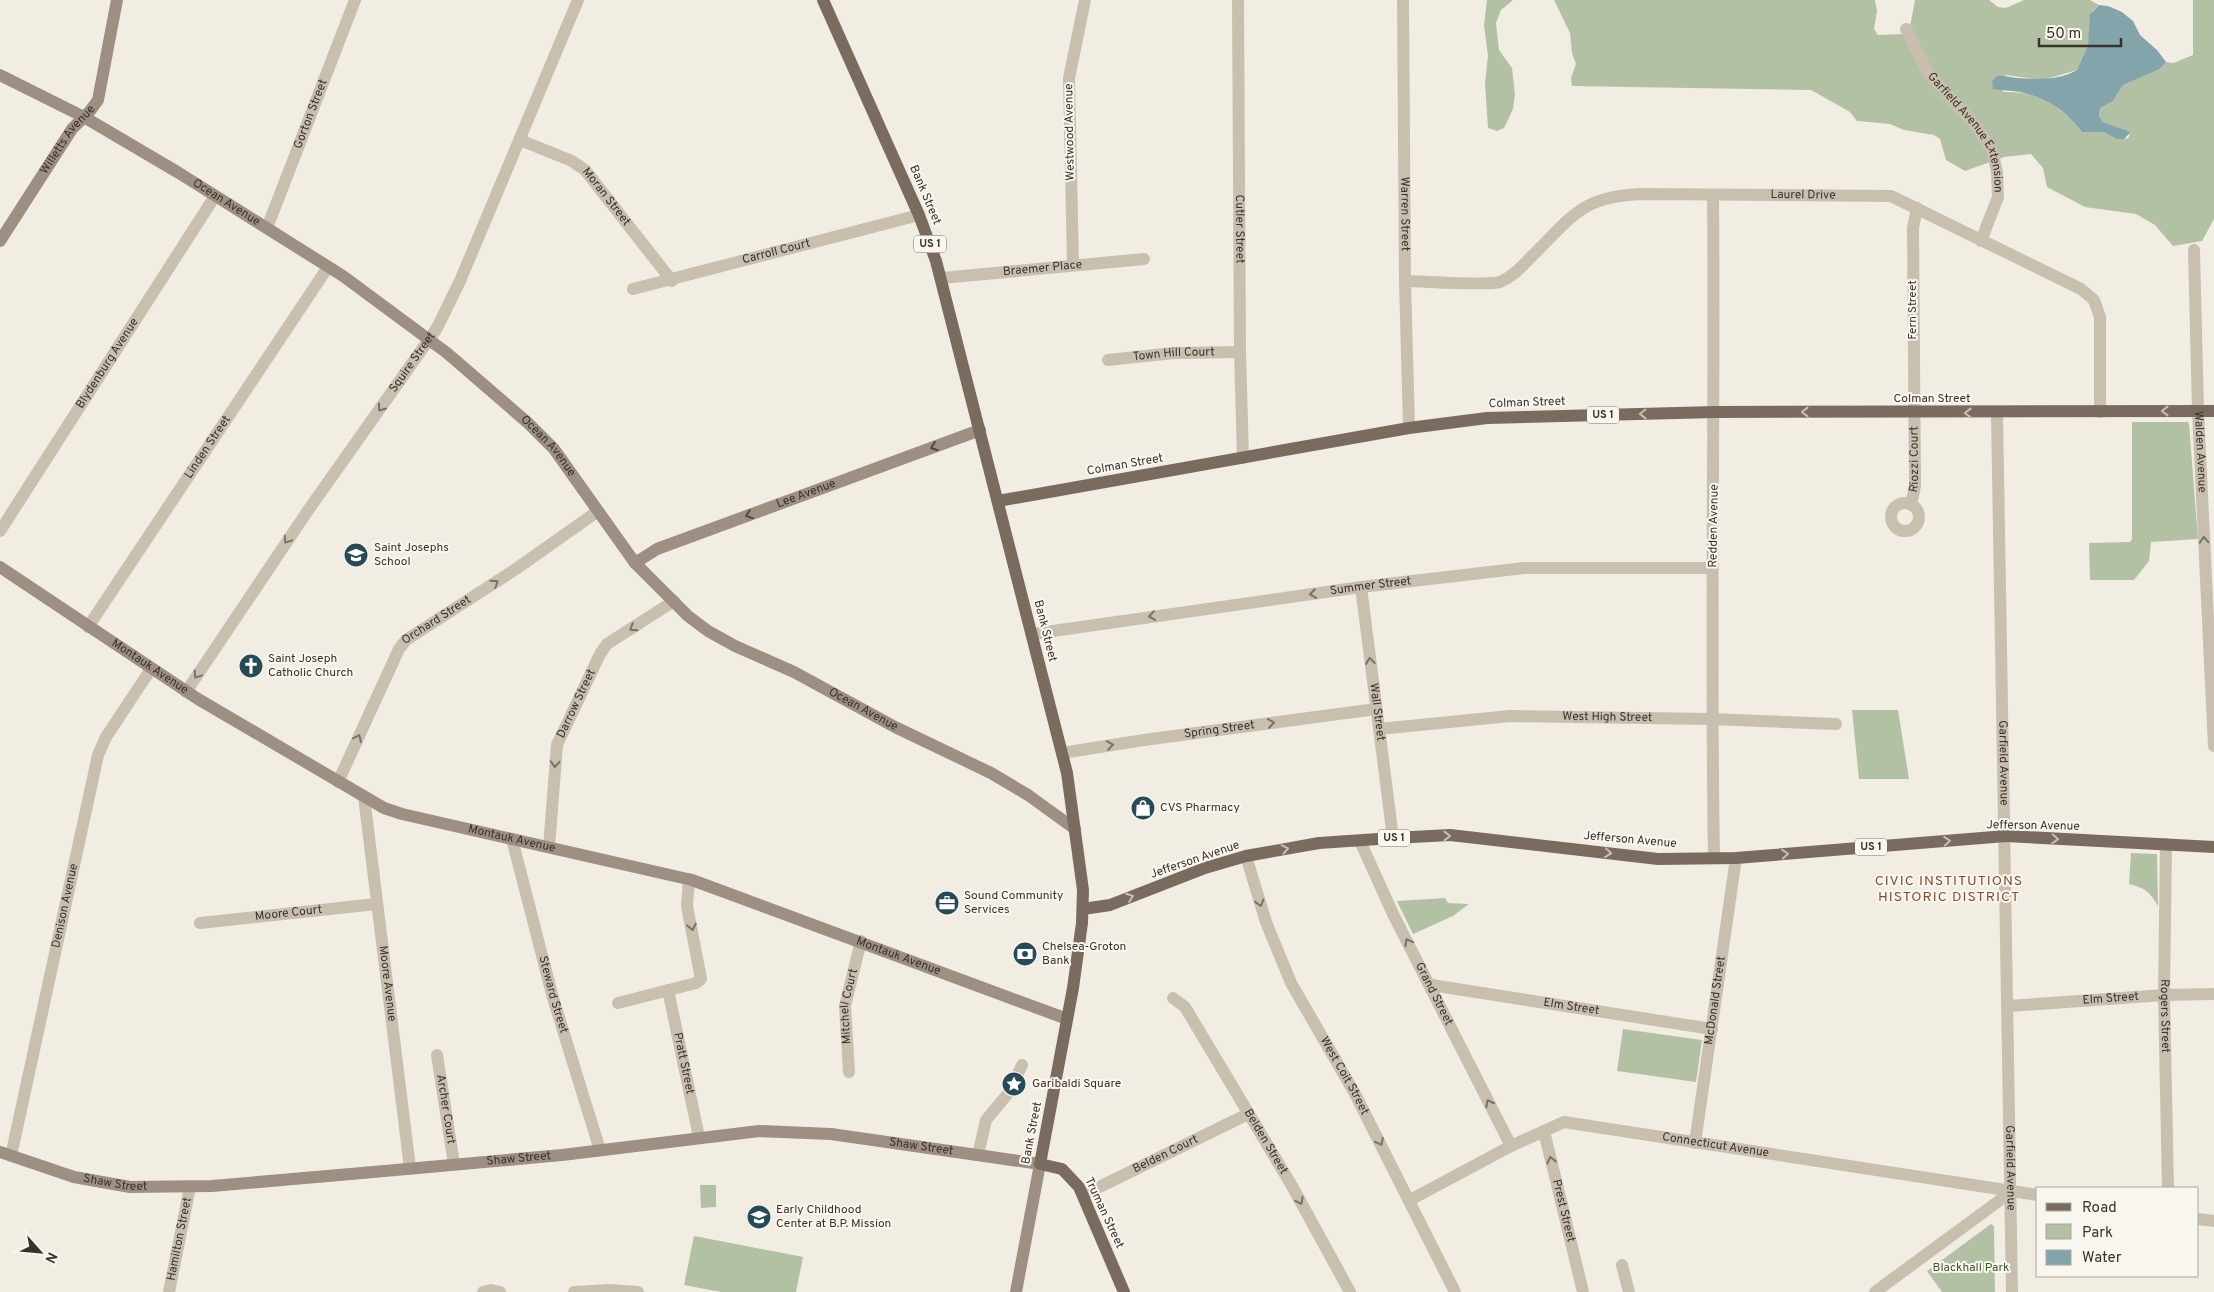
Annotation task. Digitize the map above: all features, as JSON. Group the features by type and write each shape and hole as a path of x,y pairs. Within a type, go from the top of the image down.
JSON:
{"main road":[{"name":"Bank Street","path":"823,0 919,214 942,278 1062,753 1076,829 1084,909 1067,1019 1040,1164"},
{"name":"Colman Street","path":"998,501 1410,428 1487,418 1715,412 1997,413 2214,411"},
{"name":"Jefferson Avenue","path":"1084,909 1110,904 1205,868 1246,856 1319,842 1450,835 1658,859 1736,858 2006,836 2214,847"},
{"name":"Truman Street","path":"1040,1164 1054,1167 1075,1180 1124,1292"}],"street":[{"name":"Willetts Avenue","path":"0,241 72,130 94,106 100,94 117,0"},
{"name":"Gorton Street","path":"267,228 355,0"},
{"name":"Squire Street","path":"186,692 308,509 430,340 452,300 578,0"},
{"name":"Westwood Avenue","path":"1073,265 1069,78 1085,0"},
{"name":"Cutler Street","path":"1238,0 1240,352 1243,458"},
{"name":"Warren Street","path":"1403,0 1405,281 1410,428"},
{"name":"Garfield Avenue Extension","path":"1906,30 1928,73 1976,126 1992,150 1997,172 1998,197 1981,241"},
{"name":"Ocean Avenue","path":"0,75 84,117 267,228 328,267 430,340 481,381 541,435 568,467 635,563 700,625 718,637 794,672 895,727 1003,780 1076,829"},
{"name":"Moran Street","path":"520,140 572,161 585,170 672,281"},
{"name":"Laurel Drive","path":"1405,281 1499,282 1514,274 1574,215 1592,202 1604,198 1642,194 1891,196 2081,290 2094,300 2100,317 2100,412"},
{"name":"Redden Avenue","path":"1713,195 1715,412 1711,719 1714,857"},
{"name":"Blydenburg Avenue","path":"0,531 215,196"},
{"name":"Fern Street","path":"1914,413 1913,228 1917,208"},
{"name":"Carroll Court","path":"633,290 919,214"},
{"name":"Walden Avenue","path":"2194,250 2198,411 2214,746"},
{"name":"Braemer Place","path":"942,278 1144,259"},
{"name":"Linden Street","path":"88,627 328,267"},
{"name":"Town Hill Court","path":"1108,360 1174,353 1240,352"},
{"name":"Riozzi Court","path":"1911,504 1915,486 1914,413"},
{"name":"Garfield Avenue","path":"1997,413 2009,1006 2012,1292"},
{"name":"Lee Avenue","path":"635,563 657,549 980,430"},
{"name":"Orchard Street","path":"338,782 406,640 516,569 598,511"},
{"name":"Montauk Avenue","path":"0,567 186,692 384,808 402,814 689,879 861,941 1067,1019"},
{"name":"Summer Street","path":"1032,634 1361,587 1524,568 1713,568"},
{"name":"Wall Street","path":"1361,587 1393,838"},
{"name":"Darrow Street","path":"549,847 557,744 600,654 607,644 674,602"},
{"name":"Denison Avenue","path":"6,1154 98,754 103,743 151,669"},
{"name":"Spring Street","path":"1062,753 1376,709"},
{"name":"West High Street","path":"1379,729 1510,716 1711,719 1836,724"},
{"name":"Moore Avenue","path":"364,797 410,1168"},
{"name":"Steward Street","path":"512,839 553,998 600,1150"},
{"name":"Grand Street","path":"1360,841 1372,870 1511,1146"},
{"name":"Rogers Street","path":"2166,844 2164,995 2168,1187"},
{"name":"West Coit Street","path":"1246,856 1266,922 1291,983 1354,1092 1455,1292"},
{"name":"McDonald Street","path":"1695,1143 1736,858"},
{"path":"618,1003 696,983 702,978 687,906 689,879"},
{"name":"Moore Court","path":"200,923 376,904"},
{"name":"Mitchell Court","path":"849,1072 846,1006 861,941"},
{"name":"Elm Street","path":"1431,985 1712,1030"},
{"name":"Pratt Street","path":"668,990 699,1137"},
{"name":"Elm Street","path":"2009,1006 2164,995 2214,994"},
{"name":"Belden Street","path":"1173,998 1185,1007 1292,1186 1350,1292"},
{"name":"Archer Court","path":"436,1054 454,1164"},
{"path":"978,1155 986,1120 1012,1088 1022,1065"},
{"name":"Belden Court","path":"1083,1195 1248,1114"},
{"name":"Connecticut Avenue","path":"1410,1200 1511,1146 1564,1122 2036,1195"},
{"name":"Shaw Street","path":"6,1154 74,1177 130,1187 190,1186 410,1168 600,1150 759,1131 807,1132 1040,1164"},
{"name":"Prest Street","path":"1544,1131 1583,1292"},
{"name":"Bank Street","path":"1016,1292 1040,1164"},
{"name":"Hamilton Street","path":"169,1292 190,1186"},
{"path":"1875,1292 2011,1192"},
{"path":"2199,1218 2214,1221"},
{"path":"1622,1265 1629,1292"},
{"path":"483,1292 491,1290 500,1292"},
{"path":"574,1292 610,1290 638,1292"}],"green space":[{"path":"1487,0 1513,0 1501,10 1496,23 1499,50 1512,68 1515,94 1513,109 1504,128 1497,131 1488,128 1485,83 1488,56 1484,25"},
{"path":"1554,0 1875,0 1877,11 1874,29 1878,35 1905,34 1910,27 1915,0 1989,0 1998,7 2006,8 2024,0 2090,0 2099,5 2092,11 2088,45 2077,70 2043,80 2005,75 2003,92 2027,94 2048,102 2082,132 2102,131 2124,139 2128,138 2131,132 2103,122 2099,116 2100,108 2113,101 2123,85 2160,69 2166,62 2174,63 2193,55 2193,0 2214,0 2214,219 2202,241 2173,246 2155,225 2136,214 2085,207 2047,187 2043,168 2031,154 2004,157 1965,171 1946,160 1940,139 1934,135 1904,130 1890,124 1857,121 1850,112 1811,90 1572,86 1571,78 1576,64 1572,53 1570,33"},
{"path":"2132,422 2188,422 2198,539 2151,542 2149,561 2134,580 2090,580 2089,543 2130,542 2132,539"},
{"path":"1852,710 1898,710 1909,779 1859,779"},
{"path":"2131,853 2157,854 2158,906 2146,891 2129,884"},
{"path":"1445,898 1448,903 1469,904 1453,916 1413,934 1397,901"},
{"path":"1623,1029 1702,1040 1696,1082 1617,1071"},
{"path":"700,1185 716,1185 716,1207 701,1208"},
{"name":"Blackhall Park","path":"1991,1224 1994,1226 1995,1292 1942,1292 1927,1271"},
{"path":"694,1236 803,1257 796,1292 721,1292 684,1285"}],"water":[{"path":"2099,5 2108,6 2122,12 2133,21 2140,35 2157,50 2166,62 2160,69 2123,85 2113,101 2100,108 2099,116 2103,122 2131,132 2124,139 2117,139 2104,132 2082,132 2062,111 2039,98 2020,92 1993,89 1992,81 1997,76 2047,78 2070,74 2077,70 2088,45 2090,14"}],"place":[{"name":"Saint Josephs School","path":"356,555"},
{"name":"Saint Joseph Catholic Church","path":"251,666"},
{"name":"CVS Pharmacy","path":"1143,808"},
{"name":"Sound Community Services","path":"947,903"},
{"name":"Chelsea-Groton Bank","path":"1025,954"},
{"name":"Garibaldi Square","path":"1014,1084"},
{"name":"Early Childhood Center at B.P. Mission","path":"759,1217"}],"district":[{"name":"CIVIC INSTITUTIONS HISTORIC DISTRICT","path":"1949,890"}]}
